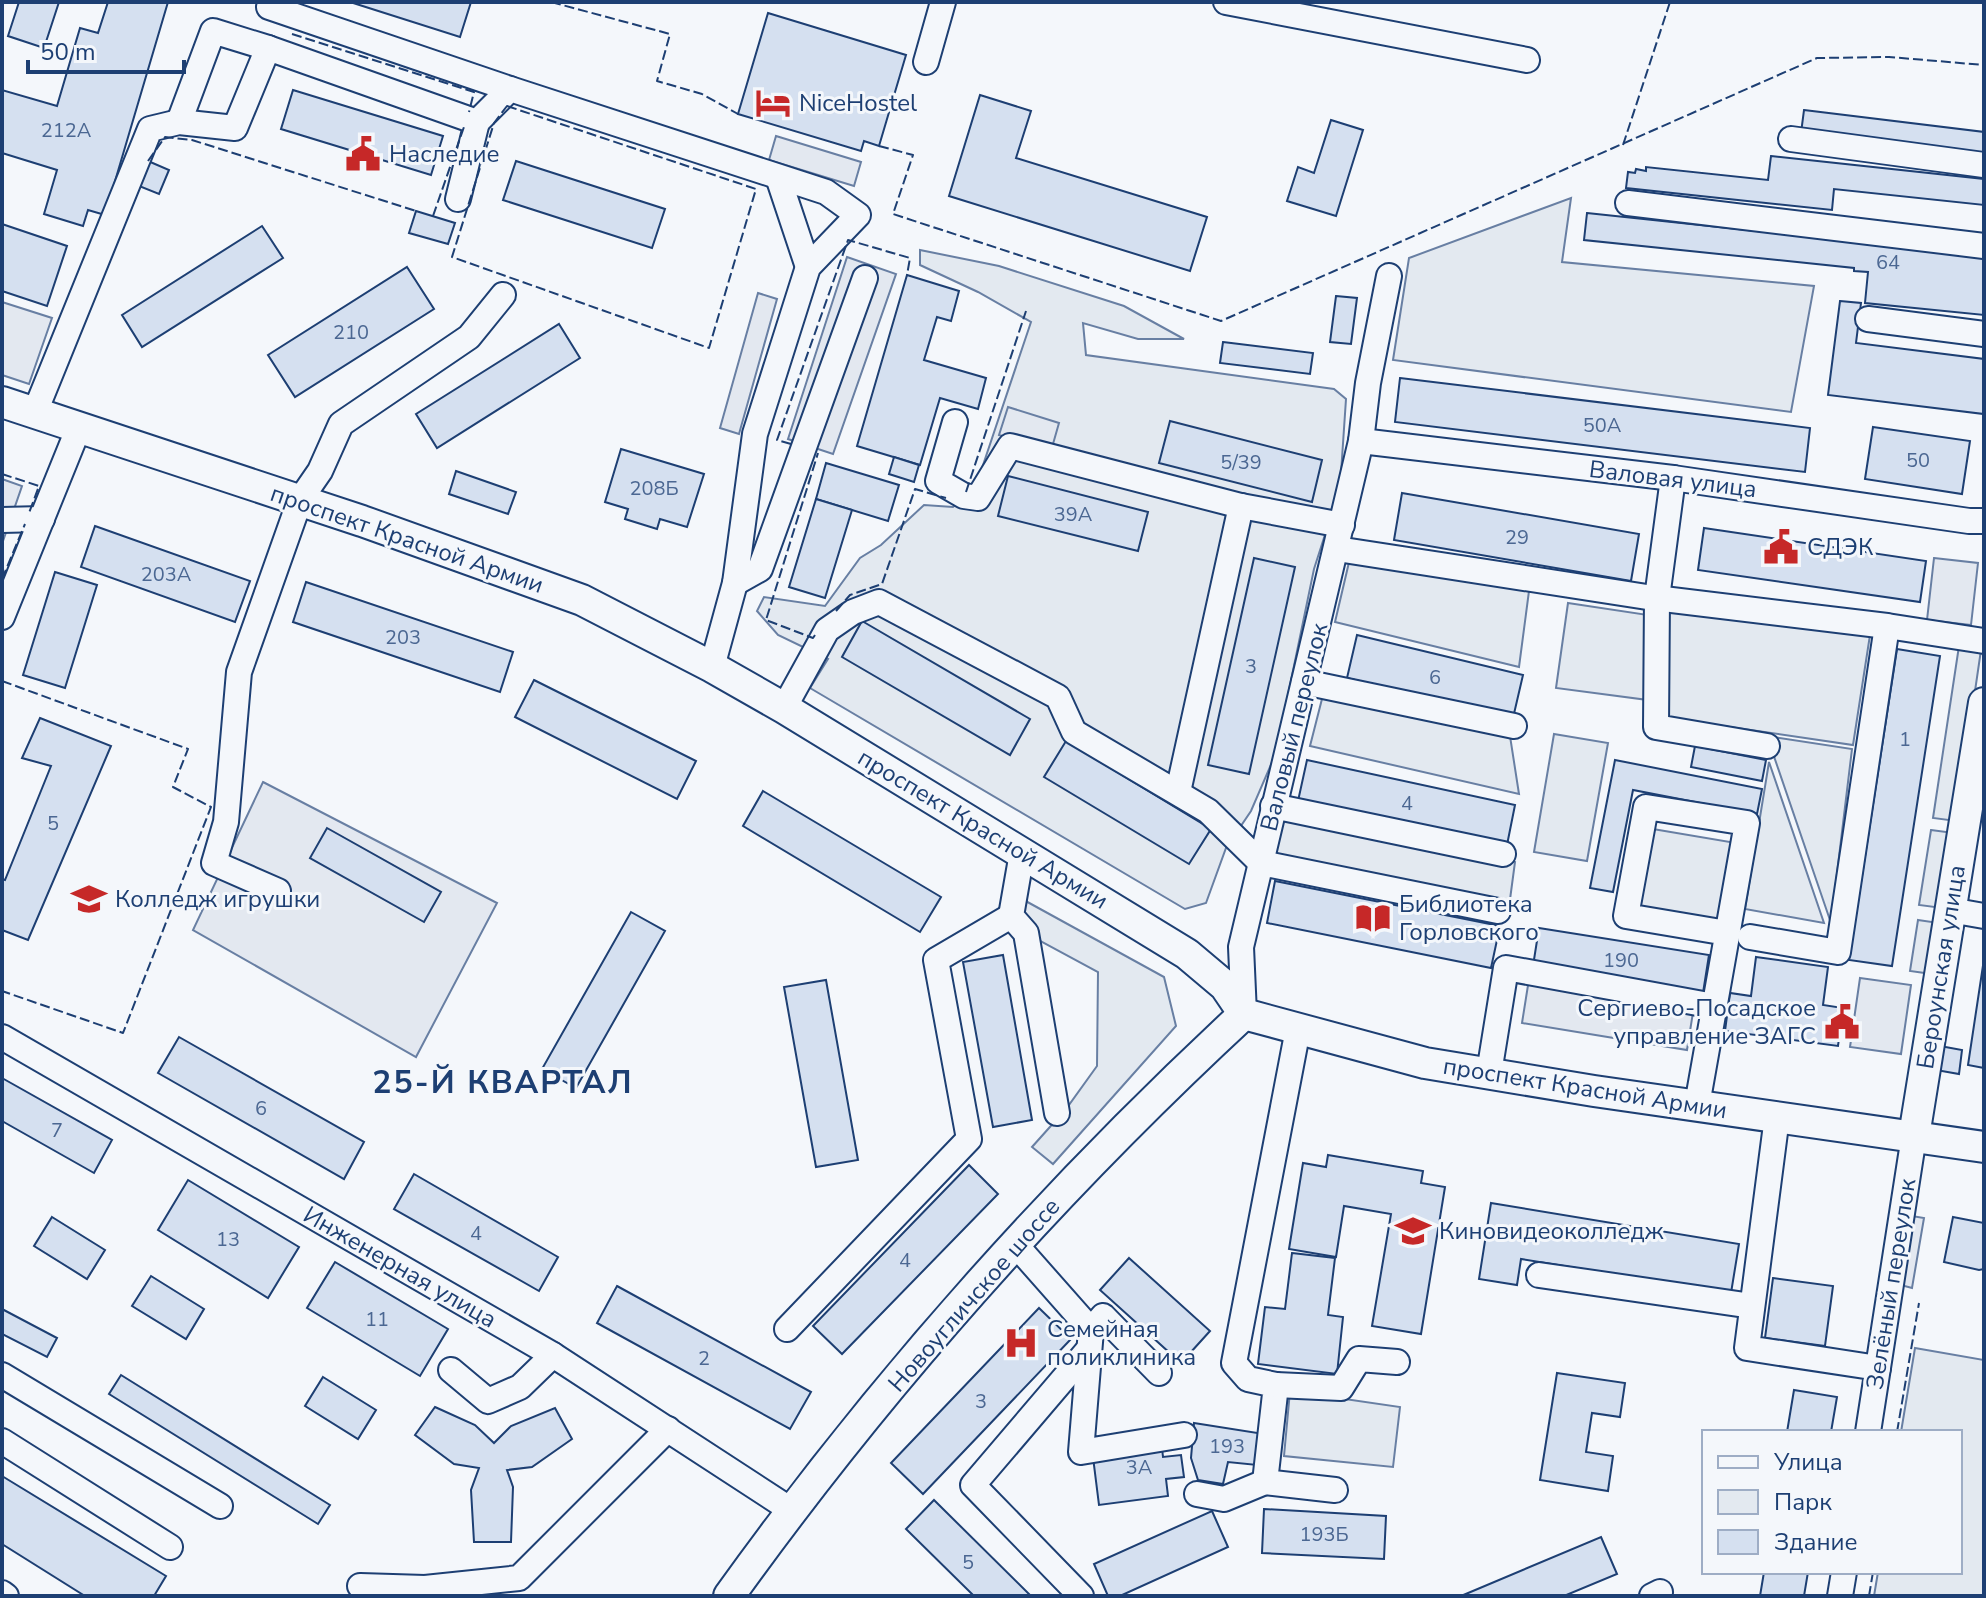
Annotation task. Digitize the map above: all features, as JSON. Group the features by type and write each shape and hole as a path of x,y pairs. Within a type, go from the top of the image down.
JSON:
{"main road":[{"name":"проспект Красной Армии","path":"2,402 300,500 582,600 784,708 1187,954 1225,986 1244,1014 1425,1063 1984,1147"},
{"name":"Бероунская улица","path":"1914,1136 1984,703"},
{"name":"Новоугличское шоссе","path":"729,1596 791,1510 1015,1244 1244,1014"}],"street":[{"path":"926,62 943,2"},
{"path":"1226,2 1527,60"},
{"path":"269,7 826,192 858,215 808,267 755,434 735,583 712,667"},
{"path":"179,122 213,31 477,122"},
{"path":"35,412 150,129 179,122 235,128 268,48"},
{"path":"458,199 477,122 510,89"},
{"path":"1791,139 1984,165"},
{"path":"778,177 808,267"},
{"path":"1628,203 1984,246"},
{"name":"Валовый переулок","path":"1244,1014 1241,947 1361,441 1368,383 1389,276"},
{"path":"735,583 760,569 865,278"},
{"path":"278,891 214,863 226,822 239,672 300,500 320,471 341,424 469,337 503,295"},
{"path":"1868,319 1984,334"},
{"path":"955,422 938,481 964,496 978,498 1010,446 1241,506 1342,525"},
{"path":"2,617 79,427"},
{"name":"Валовая улица","path":"1361,441 1673,478 1984,521"},
{"path":"1673,478 1657,598 1656,727 1767,746"},
{"path":"1178,792 1241,506"},
{"path":"2,520 42,519"},
{"path":"1337,549 1657,598 1984,641"},
{"path":"784,708 827,630 853,612 879,602 1058,697 1074,732 1208,811 1261,863 1498,911"},
{"path":"1697,1105 1714,1006 1739,935 1747,823 1646,807 1626,916 1739,935 1838,952 1887,626"},
{"path":"1304,682 1514,726"},
{"path":"1273,806 1503,854"},
{"path":"787,1329 969,1139 936,960 1011,916 1022,853"},
{"path":"1950,910 1984,916"},
{"path":"1011,916 1026,933 1057,1113"},
{"path":"1489,1073 1506,968 1714,1006"},
{"path":"1298,1029 1234,1363 1248,1379 1276,1385 1341,1388 1359,1359 1397,1362"},
{"name":"Инженерная улица","path":"2,1037 553,1355 791,1510"},
{"path":"1777,1117 1747,1348 1878,1368"},
{"name":"Зелёный переулок","path":"1868,1430 1914,1136"},
{"path":"1015,1244 1090,1340 1081,1452 1184,1435"},
{"path":"1539,1275 1752,1306"},
{"path":"1081,1596 973,1485 1090,1340 1103,1316 1159,1373"},
{"path":"451,1370 488,1401 520,1387 553,1355"},
{"path":"2,1375 220,1506"},
{"path":"1265,1482 1276,1385"},
{"path":"360,1586 425,1588 519,1578 668,1429"},
{"path":"2,1441 170,1547"},
{"path":"1197,1494 1224,1499 1265,1482 1335,1490"},
{"path":"1840,1596 1844,1574"}],"green space":[{"path":"1571,198 1562,262 1814,286 1791,412 1393,360 1409,258"},
{"path":"920,250 999,266 1124,306 1184,339 1138,339 1083,323 1086,355 1334,389 1346,399 1340,488 1314,569 1276,753 1251,811 1226,848 1206,903 1185,909 810,688 828,659 778,635 757,611 764,597 825,606 860,558 881,545 924,505 953,507 976,486 1031,322 978,292 920,265"},
{"path":"1350,558 1529,591 1519,667 1335,622"},
{"path":"1568,603 1648,615 1648,700 1556,688"},
{"path":"1661,604 1870,635 1853,745 1661,717"},
{"path":"1959,646 1981,650 1956,821 1933,818"},
{"path":"1323,695 1510,736 1519,794 1310,746"},
{"path":"1554,734 1608,743 1587,861 1534,852"},
{"path":"1767,736 1852,749 1831,923"},
{"path":"1769,762 1824,923 1745,909"},
{"path":"1281,818 1515,862 1509,907 1273,858"},
{"path":"1647,828 1736,843 1723,926 1633,911"},
{"path":"1931,830 1954,833 1942,908 1919,905"},
{"path":"1022,899 1164,977 1176,1026 1053,1164 1032,1147 1066,1109 1097,1066 1098,972 1009,924"},
{"path":"1918,920 1939,923 1932,974 1910,971"},
{"path":"1915,1348 1984,1360 1984,1596 1874,1596 1878,1574 1962,1574 1962,1430 1901,1430"},
{"path":"1290,1391 1400,1407 1393,1467 1284,1456"}],"shaded area":[{"path":"776,136 861,162 854,186 769,160"},
{"path":"847,257 896,274 833,454 788,439"},
{"path":"758,293 777,299 739,434 720,428"},
{"path":"2,302 52,318 29,384 2,375"},
{"path":"1008,407 1059,423 1051,451 999,435"},
{"path":"2,479 22,486 2,544"},
{"path":"1934,558 1978,563 1971,625 1927,620"},
{"path":"263,782 497,903 416,1057 193,930"},
{"path":"1860,978 1911,985 1901,1054 1850,1047"},
{"path":"1529,979 1694,1006 1687,1050 1522,1023"},
{"path":"1906,1215 1924,1218 1912,1288 1897,1284"}],"building":[{"path":"19,2 59,2 44,48 8,36"},
{"path":"108,2 168,2 105,215 88,210 83,226 44,214 57,170 2,153 2,90 57,106 80,28 98,33"},
{"path":"350,2 471,2 460,37"},
{"path":"768,13 906,55 879,146 864,141 861,151 738,114"},
{"path":"293,90 443,136 431,175 281,129"},
{"path":"980,95 1031,111 1016,158 1207,217 1190,271 949,196"},
{"path":"1804,110 1984,132 1984,156 1801,133"},
{"path":"1331,120 1363,130 1336,216 1287,201 1298,167 1314,173"},
{"path":"1771,156 1984,179 1984,205 1834,189 1832,210 1626,188 1628,172 1635,173 1636,169 1646,171 1646,167 1768,180"},
{"path":"148,161 169,170 159,194 139,186"},
{"path":"516,161 665,209 652,248 503,200"},
{"path":"416,211 455,223 448,244 409,233"},
{"path":"1587,213 1984,255 1984,315 1865,303 1868,272 1854,271 1854,268 1584,240"},
{"path":"2,224 67,246 47,306 2,291"},
{"path":"262,226 283,258 142,347 122,315"},
{"path":"407,267 434,309 295,397 268,355"},
{"path":"907,275 959,291 951,321 937,317 924,360 986,378 978,409 940,398 920,465 857,446"},
{"path":"1336,296 1357,298 1351,344 1330,342"},
{"path":"1840,301 1861,303 1856,343 1984,359 1984,414 1828,395"},
{"path":"559,324 580,358 437,448 416,414"},
{"path":"1223,342 1313,353 1310,374 1220,363"},
{"path":"1400,378 1810,428 1805,472 1395,422"},
{"path":"1170,421 1322,460 1312,502 1159,463"},
{"path":"1873,427 1970,441 1962,494 1865,479"},
{"path":"621,449 704,474 687,527 660,519 657,529 625,519 628,509 605,502"},
{"path":"894,457 919,465 914,482 889,474"},
{"path":"826,463 899,485 888,521 816,499"},
{"path":"456,471 516,492 508,514 449,494"},
{"path":"1008,476 1148,512 1138,551 998,516"},
{"path":"1402,493 1639,534 1631,581 1394,540"},
{"path":"816,499 852,510 825,598 789,587"},
{"path":"95,526 250,581 235,622 81,567"},
{"path":"1704,528 1926,561 1920,602 1698,570"},
{"path":"1254,558 1295,567 1249,774 1208,765"},
{"path":"55,572 97,585 65,688 23,675"},
{"path":"306,582 513,652 500,692 293,622"},
{"path":"862,621 1030,719 1010,755 842,657"},
{"path":"1357,635 1523,675 1513,718 1347,678"},
{"path":"1897,649 1940,656 1892,966 1849,960"},
{"path":"534,680 696,761 677,799 515,717"},
{"path":"40,718 111,746 28,940 2,930 2,879 5,880 51,766 22,758"},
{"path":"1066,741 1211,829 1189,864 1044,777"},
{"path":"1695,746 1766,760 1762,781 1691,767"},
{"path":"1307,760 1515,805 1507,845 1298,801"},
{"path":"1615,760 1762,789 1757,814 1633,790 1613,892 1590,888"},
{"path":"763,791 941,897 920,932 743,826"},
{"path":"327,828 441,892 424,922 310,858"},
{"path":"1275,881 1500,926 1491,968 1267,923"},
{"path":"631,912 665,931 576,1088 542,1069"},
{"path":"1539,928 1709,955 1703,993 1533,966"},
{"path":"1003,955 1032,1120 993,1127 963,962"},
{"path":"1756,957 1828,967 1823,1005 1843,1008 1838,1046 1725,1031 1730,993 1751,996"},
{"path":"1984,959 1984,1068 1968,1065"},
{"path":"826,980 858,1160 816,1167 784,987"},
{"path":"179,1037 364,1142 344,1179 158,1073"},
{"path":"1940,1046 1962,1050 1959,1074 1936,1070"},
{"path":"2,1078 112,1140 94,1173 2,1121"},
{"name":"Киновидеоколледж","path":"1328,1155 1423,1171 1421,1183 1445,1187 1421,1334 1372,1326 1391,1214 1344,1206 1336,1257 1289,1249 1303,1163 1326,1167"},
{"path":"969,1165 998,1194 842,1354 813,1326"},
{"path":"414,1174 558,1257 539,1291 394,1209"},
{"path":"188,1180 299,1247 268,1298 158,1230"},
{"path":"1491,1203 1739,1244 1731,1293 1521,1259 1517,1285 1479,1279"},
{"path":"52,1217 105,1250 87,1279 34,1246"},
{"path":"1953,1217 1984,1223 1984,1269 1944,1262"},
{"path":"1292,1253 1335,1258 1328,1315 1343,1317 1337,1374 1258,1364 1265,1307 1285,1309"},
{"path":"1129,1258 1210,1331 1181,1363 1100,1290"},
{"path":"335,1262 448,1329 420,1376 307,1308"},
{"path":"151,1276 204,1309 186,1339 132,1306"},
{"path":"1773,1278 1833,1286 1825,1346 1765,1338"},
{"path":"617,1286 811,1392 790,1429 597,1323"},
{"path":"1039,1308 1071,1339 923,1494 891,1463"},
{"path":"2,1309 57,1338 47,1357 2,1334"},
{"path":"1557,1373 1625,1383 1620,1417 1592,1413 1586,1452 1613,1456 1608,1491 1540,1480"},
{"path":"121,1375 330,1505 318,1524 109,1394"},
{"path":"323,1377 376,1410 358,1439 305,1406"},
{"path":"1794,1390 1837,1397 1831,1430 1787,1430"},
{"path":"435,1407 475,1425 494,1443 511,1426 555,1408 572,1439 532,1467 507,1470 513,1487 511,1542 474,1542 471,1490 479,1468 454,1464 415,1435"},
{"path":"1194,1423 1264,1434 1257,1465 1228,1462 1223,1484 1198,1480 1191,1458"},
{"path":"1162,1448 1163,1457 1181,1455 1184,1477 1166,1479 1168,1496 1099,1505 1093,1457"},
{"path":"2,1476 166,1576 154,1596 85,1596 2,1544"},
{"path":"934,1500 1031,1596 974,1596 906,1529"},
{"path":"1264,1509 1386,1516 1384,1559 1262,1553"},
{"path":"1212,1511 1228,1547 1120,1596 1108,1596 1094,1564"},
{"path":"1601,1537 1617,1574 1564,1596 1461,1596"},
{"path":"1764,1574 1808,1574 1804,1596 1760,1596"}],"fence":[{"path":"551,2 670,34 657,81 702,94 738,114"},
{"path":"1623,145 1670,2"},
{"path":"292,34 474,92 469,112"},
{"path":"879,146 913,155 893,214 1221,321 1817,58 1889,57 1984,65"},
{"path":"507,106 756,189 709,348 452,257 494,123 507,106"},
{"path":"433,216 465,124"},
{"path":"148,161 165,137 192,140 416,211"},
{"path":"791,444 777,440 848,240 910,258 907,275"},
{"path":"966,492 1026,311"},
{"path":"815,635 813,638 766,620 818,453"},
{"path":"2,474 39,486 29,513"},
{"path":"836,611 850,595 882,584 915,489 946,498"},
{"path":"2,579 25,524"},
{"path":"2,681 188,749 173,787 211,807 123,1033 2,991"},
{"path":"1897,1430 1919,1303"},
{"path":"1869,1596 1873,1574"}],"place":[{"name":"NiceHostel","path":"773,103"},
{"name":"Наследие","path":"363,154"},
{"name":"СДЭК","path":"1781,547"},
{"name":"Колледж игрушки","path":"89,899"},
{"name":"Библиотека Горловского","path":"1373,918"},
{"name":"Сергиево-Посадское управление ЗАГС","path":"1842,1022"},
{"name":"Киновидеоколледж","path":"1413,1231"},
{"name":"Семейная поликлиника","path":"1021,1343"}],"district":[{"name":"25-Й КВАРТАЛ","path":"503,1082"}]}
